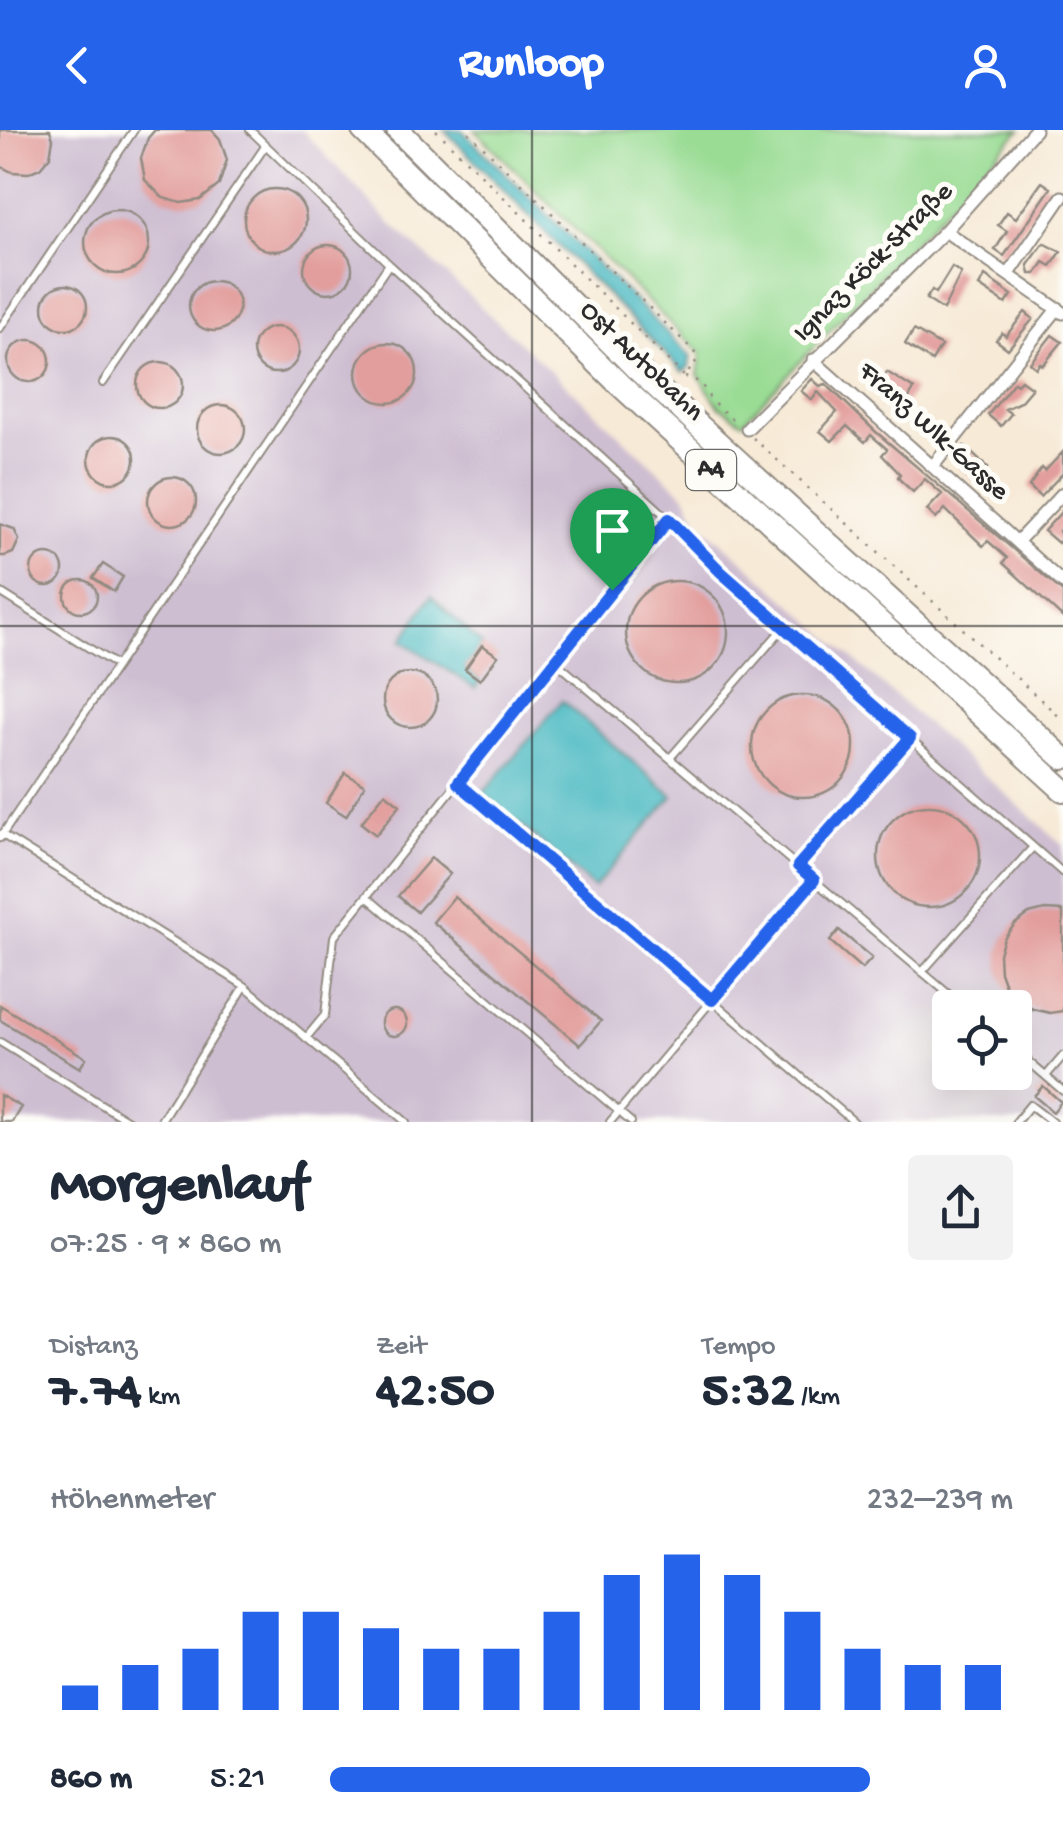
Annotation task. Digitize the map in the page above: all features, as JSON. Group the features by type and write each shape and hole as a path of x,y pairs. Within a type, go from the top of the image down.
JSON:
{"highway":[{"name":"Ost Autobahn","path":"364,130 620,386 1063,790"},
{"name":"Ost Autobahn","path":"398,130 637,369 1063,758"}],"street":[{"name":"Ignaz Köck-Straße","path":"747,429 944,231 1035,130"},
{"path":"1008,274 1062,196"},
{"path":"934,466 1060,311 944,231"},
{"name":"Franz Wlk-Gasse","path":"814,360 1063,582"},
{"path":"1017,542 1063,494"}],"lane":[{"path":"0,328 134,130"},
{"path":"250,130 388,264 669,519 721,572 1063,874"},
{"path":"102,383 266,145"},
{"path":"388,264 1,835 245,986 406,1122"},
{"path":"306,1038 325,1015 334,936 669,519"},
{"path":"0,592 116,666"},
{"path":"670,758 784,628"},
{"path":"556,662 944,990"},
{"path":"798,866 910,738"},
{"path":"458,783 854,1122"},
{"path":"922,972 1033,847"},
{"path":"610,1122 814,880"},
{"path":"367,897 632,1122"},
{"path":"160,1122 245,986"},
{"path":"0,1042 130,1122"},
{"path":"1046,1076 1063,1056"},
{"path":"1032,1064 1063,1090"},
{"path":"1016,1122 1030,1105 1052,1122"}],"path":[{"path":"436,130 686,377 700,382 719,409 747,429 1063,720"},
{"path":"466,130 694,351 697,360 686,377"}],"shaded area":[{"path":"0,130 302,130 384,217 687,497 698,521 1063,845 1063,1122 0,1122"}],"green space":[{"path":"475,130 1020,130 743,422 719,406 698,375 701,354"}],"water":[{"path":"444,130 462,130 691,356 689,367 683,372"},
{"path":"431,596 482,645 465,669 480,680 475,688 402,641"},
{"path":"562,701 673,796 594,888 483,793"}],"building":[{"path":"0,130 50,130 50,156 40,168 28,173 0,166"},
{"path":"155,130 212,130 220,139 227,160 219,185 200,200 181,203 163,198 145,180 141,158"},
{"path":"1042,182 1051,188 1004,256 995,250 1007,231 998,225 1007,212 1016,218"},
{"path":"275,189 297,198 306,220 297,242 275,251 253,242 244,220 253,198"},
{"path":"117,210 139,220 149,242 139,264 117,274 95,264 85,242 95,220"},
{"path":"1044,243 1061,252 1051,266 1044,262 1036,274 1030,274 1028,265"},
{"path":"328,245 345,252 352,269 345,286 328,293 311,286 304,269 311,252"},
{"path":"952,267 961,273 943,310 926,299 932,290 936,293"},
{"path":"985,276 1012,295 1006,304 979,286"},
{"path":"214,281 231,289 239,306 231,323 214,331 197,323 189,306 197,289"},
{"path":"65,285 81,291 87,307 81,323 65,329 49,323 43,307 49,291"},
{"path":"1025,312 1033,319 1008,349 996,340 1002,333 1006,336"},
{"path":"276,327 293,333 299,350 293,367 276,373 259,367 253,350 259,333"},
{"path":"914,330 941,346 932,361 905,344"},
{"path":"1052,335 1062,342 1036,368 1030,363"},
{"path":"29,340 44,346 50,361 44,376 29,382 14,376 8,361 14,346"},
{"path":"387,343 408,352 417,373 408,394 387,403 366,394 357,373 366,352"},
{"path":"160,362 177,368 183,385 177,402 160,408 143,402 137,385 143,368"},
{"path":"887,372 914,389 906,403 879,386"},
{"path":"812,379 820,386 826,384 875,431 1063,592 1063,618 1003,563 1007,558 988,541 983,546 945,509 936,519 927,510 942,494 925,479 913,492 882,455 887,449 871,435 865,442 847,426 832,441 820,431 837,412 818,392 812,400 801,391"},
{"path":"1021,380 1032,388 1020,402 1005,409 1011,414 1001,426 988,415 1014,382"},
{"path":"221,405 238,412 245,429 238,446 221,453 204,446 197,429 204,412"},
{"path":"112,436 129,442 135,459 129,476 112,482 95,476 89,459 95,442"},
{"path":"964,446 988,468 977,481 952,459"},
{"path":"1063,452 1063,473 1040,497 1029,486 1042,468 1045,471"},
{"path":"172,477 189,484 196,501 189,518 172,525 155,518 148,501 155,484"},
{"path":"1063,510 1059,531 1063,538 1058,543 1044,531"},
{"path":"0,524 14,529 19,540 13,553 5,556 0,556"},
{"path":"47,554 58,559 63,570 58,581 47,586 36,581 31,570 36,559"},
{"path":"103,564 123,577 114,592 93,578"},
{"path":"81,580 92,585 97,596 92,607 81,612 70,607 65,596 70,585"},
{"path":"677,581 697,585 713,596 724,612 728,632 724,652 713,668 697,679 677,683 657,679 641,668 630,652 626,632 630,612 641,596 657,585"},
{"path":"482,645 498,656 480,680 465,669"},
{"path":"410,673 429,681 437,700 429,719 410,727 391,719 383,700 391,681"},
{"path":"803,695 823,699 839,710 850,726 854,746 850,766 839,782 823,793 803,797 783,793 767,782 756,766 752,746 756,726 767,710 783,699"},
{"path":"345,773 365,785 346,816 326,803"},
{"path":"385,793 400,805 376,835 361,823"},
{"path":"929,805 949,809 965,820 976,836 980,856 976,876 965,892 949,903 929,907 909,903 893,892 882,876 878,856 882,836 893,820 909,809"},
{"path":"431,858 450,874 417,912 398,896"},
{"path":"454,897 601,1021 580,1045 433,922"},
{"path":"1063,911 1063,1011 1050,1013 1032,1008 1032,990 1008,990 1000,972 999,954 1004,938 1029,914"},
{"path":"839,930 872,958 862,969 830,941"},
{"path":"0,1005 86,1058 80,1068 0,1020"},
{"path":"394,1010 403,1014 407,1023 403,1032 394,1036 385,1032 381,1023 385,1014"},
{"path":"1043,1086 1061,1102 1053,1112 1034,1096"},
{"path":"0,1095 21,1107 12,1122 0,1122"}],"route":[{"path":"669,519 721,572 910,738 798,866 814,880 712,1000 458,783 612,590 669,519"}]}
